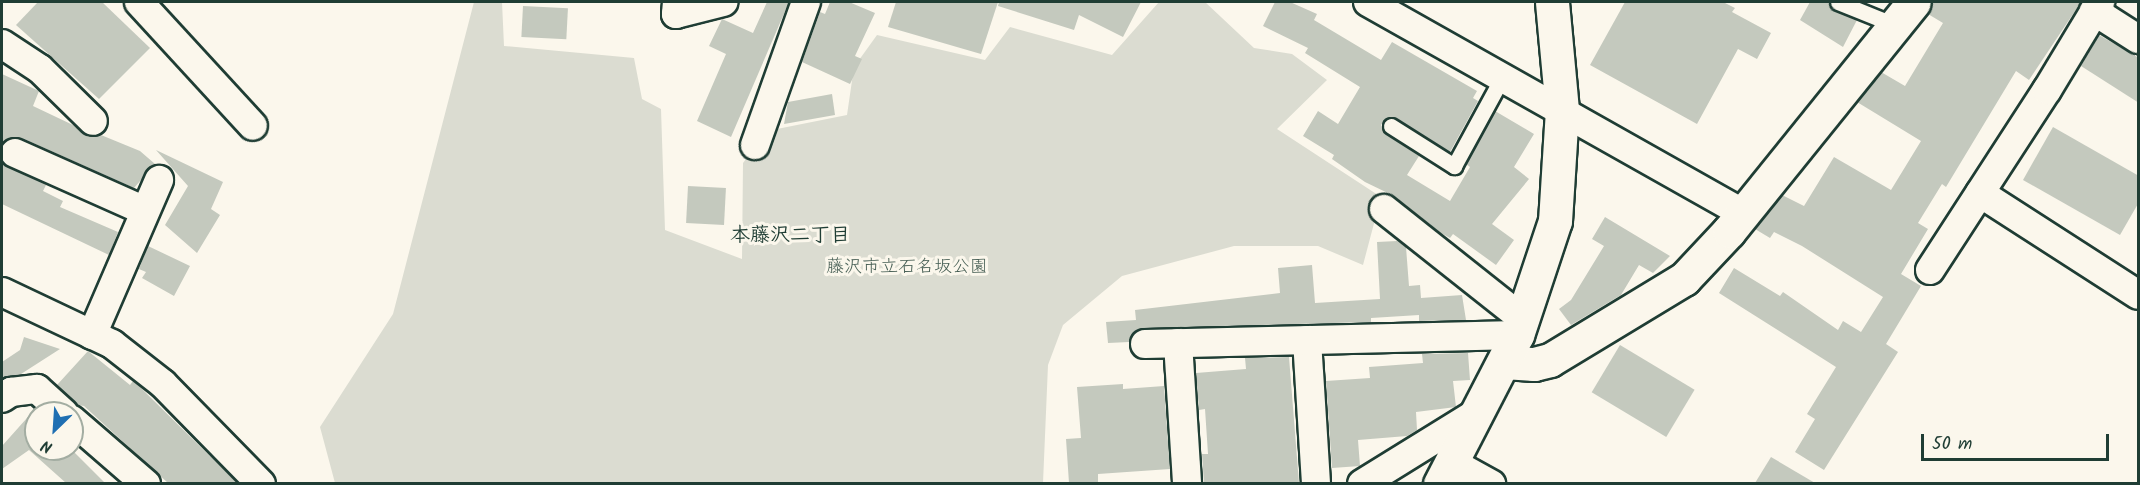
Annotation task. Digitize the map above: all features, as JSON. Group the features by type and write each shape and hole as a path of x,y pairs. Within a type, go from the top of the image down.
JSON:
{"street":[{"path":"139,2 253,126"},
{"path":"678,2 676,14 723,2"},
{"path":"755,145 806,2"},
{"path":"1368,2 1503,76 1742,213"},
{"path":"1491,483 1446,473 1515,339 1555,220 1562,110 1552,2"},
{"path":"1930,270 2097,6 2139,39"},
{"path":"1384,209 1515,339 1534,364 1550,360 1684,279 1742,213 1904,13"},
{"path":"2,44 40,69 93,121"},
{"path":"15,153 145,211"},
{"path":"92,334 159,180"},
{"path":"1980,194 2139,295"},
{"path":"2,292 112,344 163,384 261,483"},
{"path":"1145,344 1307,340 1515,339"},
{"path":"1307,340 1317,483"},
{"path":"1178,343 1187,483"},
{"path":"2,398 11,392 37,389 50,401"},
{"path":"1362,483 1478,412"},
{"path":"84,430 146,483"}],"lane":[{"path":"1838,2 1904,13"},
{"path":"1392,126 1454,166 1503,76"}],"green space":[{"name":"藤沢市立石名坂公園","path":"474,2 502,2 504,46 634,58 642,99 661,109 665,230 742,259 743,163 767,131 847,115 854,67 877,35 985,60 1010,27 1112,55 1159,2 1205,2 1254,48 1292,54 1327,80 1277,129 1381,197 1363,265 1318,246 1234,246 1122,276 1063,325 1048,365 1043,483 335,483 320,427 393,314"}],"building":[{"path":"38,2 102,2 150,48 99,99 16,25"},
{"path":"767,2 789,2 731,137 697,121 726,54 709,46 722,19 753,33"},
{"path":"830,2 849,2 875,13 855,56 862,59 850,84 802,62 820,12 825,14"},
{"path":"896,2 998,2 981,54 888,27"},
{"path":"999,2 1141,2 1123,37 1079,15 1074,30 998,6"},
{"path":"1275,2 1290,2 1317,14 1314,20 1381,60 1392,42 1477,91 1473,98 1478,101 1450,152 1396,118 1386,118 1381,125 1386,134 1419,156 1407,175 1450,201 1470,167 1466,164 1495,111 1534,134 1514,167 1529,179 1492,224 1514,240 1496,265 1453,234 1450,238 1441,233 1394,196 1365,182 1332,159 1334,155 1303,136 1318,111 1338,124 1360,87 1305,53 1308,48 1263,26"},
{"path":"1625,2 1723,2 1735,8 1732,12 1771,33 1757,59 1738,49 1697,124 1590,65"},
{"path":"1810,2 1828,2 1834,11 1857,20 1843,47 1800,20"},
{"path":"1932,2 2081,2 2029,80 2016,71 1946,187 1942,184 1918,223 1928,229 1901,274 1921,286 1886,344 1898,352 1824,470 1795,452 1815,419 1807,414 1836,367 1719,293 1734,268 1780,296 1783,292 1838,330 1843,321 1861,332 1883,297 1802,246 1774,232 1770,238 1755,229 1782,195 1804,206 1834,157 1891,190 1921,141 1857,102 1881,72 1905,86 1943,23 1928,14"},
{"path":"523,6 568,8 566,39 521,37"},
{"path":"2099,35 2139,58 2139,103 2081,66"},
{"path":"2,74 39,91 33,106 73,125 88,137 101,135 140,151 155,164 134,188 22,138 13,137 2,144"},
{"path":"832,94 835,115 784,124 788,102"},
{"path":"2053,127 2139,176 2139,202 2120,235 2023,180"},
{"path":"156,150 223,182 211,209 220,215 197,253 165,225 188,186"},
{"path":"2,162 46,185 43,191 63,201 60,207 118,232 109,255 2,204"},
{"path":"688,186 726,188 724,225 686,223"},
{"path":"1605,217 1670,256 1653,273 1639,265 1621,295 1571,325 1559,309 1571,300 1604,246 1592,239"},
{"path":"1397,241 1406,247 1409,286 1420,285 1421,298 1462,295 1466,320 1419,321 1419,315 1371,318 1371,322 1145,328 1136,330 1129,342 1108,343 1106,322 1136,320 1135,310 1280,293 1278,268 1312,265 1315,303 1380,299 1377,242"},
{"path":"148,246 190,266 174,296 142,278 146,272 139,269"},
{"path":"24,337 60,349 21,374 2,379 2,362 20,350"},
{"path":"1620,345 1695,390 1666,437 1592,392"},
{"path":"88,351 130,385 133,381 237,483 168,483 84,406 84,401 74,401 57,385"},
{"path":"1468,353 1470,380 1453,381 1456,407 1416,412 1417,430 1407,436 1358,440 1360,466 1332,468 1326,381 1370,378 1369,367 1423,363 1422,354"},
{"path":"1289,357 1299,483 1204,483 1202,454 1208,454 1205,409 1199,410 1196,373 1246,369 1245,358"},
{"path":"1123,384 1123,389 1164,386 1170,469 1098,474 1098,483 1069,483 1066,439 1081,438 1077,387"},
{"path":"24,421 24,454 2,469 2,446"},
{"path":"1771,457 1815,483 1755,483"},
{"path":"41,461 83,461 105,483 66,483"}],"district":[{"name":"本藤沢二丁目","path":"790,236"}]}
